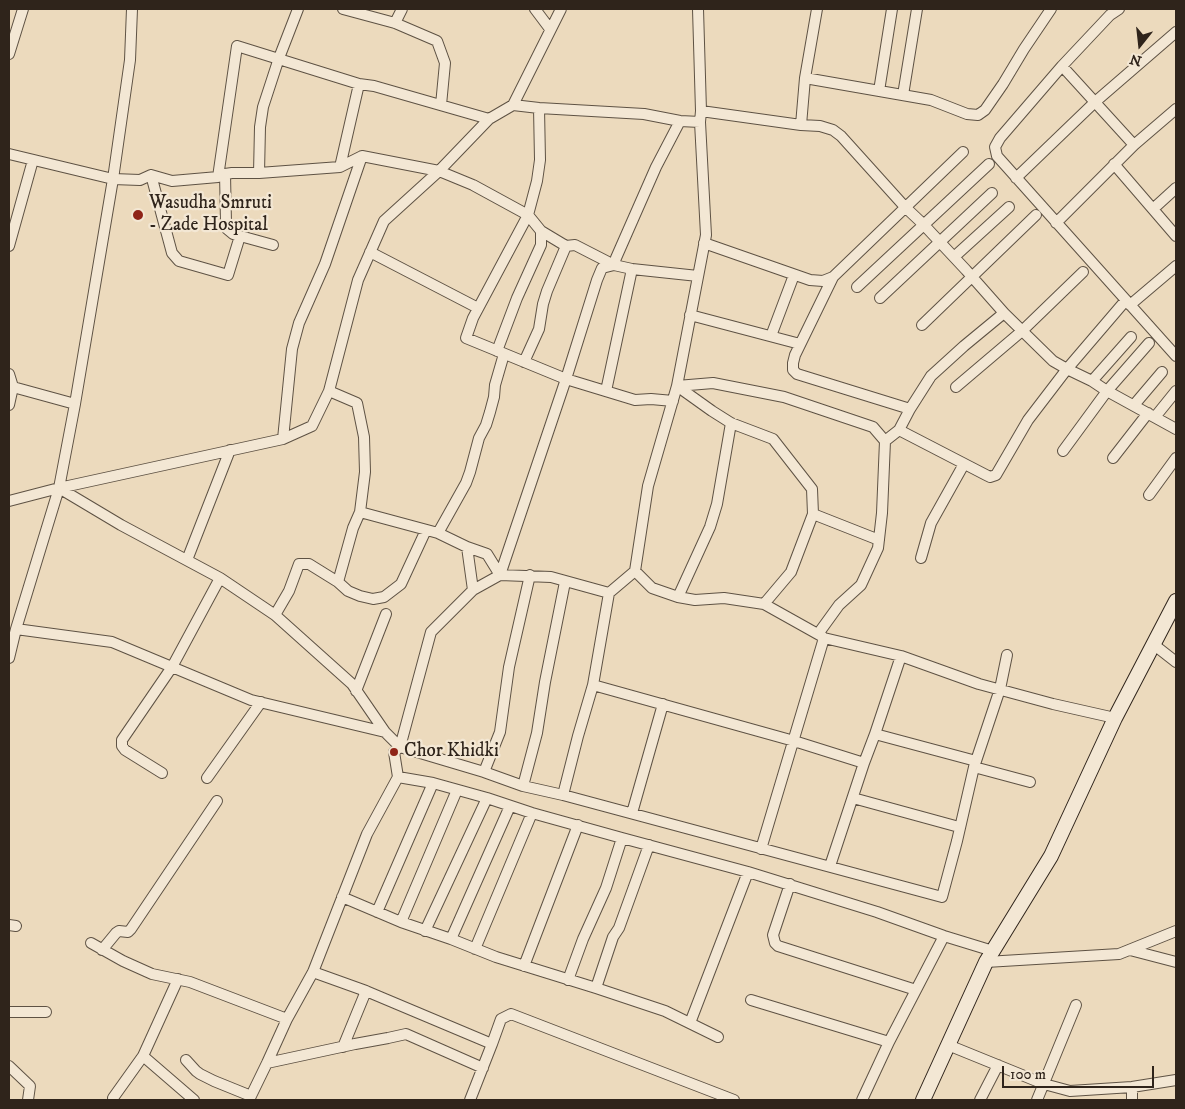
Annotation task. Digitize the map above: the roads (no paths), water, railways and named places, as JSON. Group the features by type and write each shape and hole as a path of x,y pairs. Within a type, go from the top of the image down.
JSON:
{"main road":[{"path":"923,1100 989,956 1051,856 1115,718 1176,601"}],"street":[{"path":"9,54 24,9"},
{"path":"9,658 59,488 75,404 113,179 130,60 132,9"},
{"path":"259,173 261,115 279,58 298,9"},
{"path":"343,9 373,12 437,41 446,63 442,105"},
{"path":"395,22 402,9"},
{"path":"535,9 550,29"},
{"path":"9,501 59,488 283,439 312,426 329,392 358,280 384,221 439,171 489,119 513,105 561,9"},
{"path":"563,795 593,685 609,593 635,571 648,486 677,386 706,235 700,122 698,9"},
{"path":"801,125 805,78 817,9"},
{"path":"879,91 892,9"},
{"path":"903,95 917,9"},
{"path":"805,78 931,100 967,114 981,114 1003,84 1051,9"},
{"path":"1119,9 1110,15 1062,66 996,144 997,156 1176,356"},
{"path":"1016,178 1096,102 1176,32"},
{"path":"273,245 230,233 226,224 221,175 237,46 360,84 374,86 489,119"},
{"path":"1062,66 1134,145"},
{"path":"340,167 360,84"},
{"path":"513,105 644,114 680,121 700,122"},
{"path":"539,108 540,160 537,181 528,215 478,308 466,338 566,379 635,400 672,401"},
{"path":"1056,223 1114,164 1176,108"},
{"path":"701,111 820,126 833,130 841,136 1004,313 1052,361 1092,381 1176,429"},
{"path":"614,265 656,166 680,121"},
{"path":"910,409 797,374 793,370 793,363 800,344 833,277 963,152"},
{"path":"9,154 113,179 140,180 150,175 172,181 232,173 340,167 362,156 439,171 473,185 528,215 541,231 566,246 575,245 614,265 632,269 698,276"},
{"path":"283,439 292,349 299,323 325,264 362,156"},
{"path":"9,246 34,160"},
{"path":"857,287 989,164"},
{"path":"1114,164 1176,236"},
{"path":"150,175 172,254 179,261 228,275 240,236"},
{"path":"1153,209 1176,188"},
{"path":"880,298 992,193"},
{"path":"954,257 1009,207"},
{"path":"922,325 1036,215"},
{"path":"438,533 468,478 479,438 486,425 494,397 501,352 517,298 541,245 541,231"},
{"path":"704,243 810,280 823,281 833,277"},
{"path":"524,362 538,330 547,291 566,246"},
{"path":"370,252 478,308"},
{"path":"500,575 597,280 602,268 614,265"},
{"path":"899,430 990,477 996,475 1028,420 1066,369 1128,303 1176,266"},
{"path":"606,391 632,269"},
{"path":"956,387 1022,331 1083,272"},
{"path":"771,336 794,275"},
{"path":"885,441 899,430 931,376 1004,313"},
{"path":"690,315 800,344"},
{"path":"1092,381 1131,337"},
{"path":"1063,451 1107,391 1149,343"},
{"path":"1134,405 1162,372"},
{"path":"9,374 13,387 9,405"},
{"path":"677,386 714,383 784,397 873,427 885,441 882,513 878,548 861,585 839,606 821,636 794,741 762,848"},
{"path":"677,386 731,422 772,439 812,489 813,514 791,572 764,604"},
{"path":"13,387 75,404"},
{"path":"1113,458 1176,391"},
{"path":"329,392 356,403 364,437 365,472 360,512 353,528 338,582"},
{"path":"678,597 710,527 717,504 731,422"},
{"path":"187,560 230,450"},
{"path":"1149,495 1176,458"},
{"path":"920,558 931,523 964,464"},
{"path":"59,488 220,578 275,615 352,684 385,732 400,747 484,772 523,786 632,813 942,897 975,764 1000,689 1007,655"},
{"path":"360,512 438,533 487,554 500,575"},
{"path":"813,514 879,540"},
{"path":"275,615 289,590 299,564 309,564 338,582 348,591 360,596 373,599 384,597 402,584 426,530"},
{"path":"467,547 473,590"},
{"path":"635,571 652,588 678,597 695,600 724,598 764,604 821,636 901,656 979,684 1115,718"},
{"path":"186,1060 200,1074 250,1098 287,1019 312,972 367,834 398,777 394,752 400,747 431,632 473,590 500,575 551,577 609,593"},
{"path":"484,772 500,732 509,667 530,576"},
{"path":"162,773 125,750 121,743 172,667 220,578"},
{"path":"523,786 537,733 565,582"},
{"path":"356,691 386,614"},
{"path":"16,629 112,642 251,700 385,732"},
{"path":"1153,644 1176,662"},
{"path":"830,866 901,656"},
{"path":"593,685 794,741 864,763"},
{"path":"208,778 261,702"},
{"path":"632,813 663,704"},
{"path":"874,734 1030,782"},
{"path":"398,777 433,783 532,813 790,884 944,936 989,956 1119,954 1176,931"},
{"path":"377,912 433,783"},
{"path":"401,922 457,790"},
{"path":"425,931 487,798"},
{"path":"853,798 959,827"},
{"path":"102,950 116,932 128,932 131,929 217,801"},
{"path":"451,939 510,806"},
{"path":"475,949 532,813"},
{"path":"524,966 578,825"},
{"path":"568,980 583,939 606,888 622,838"},
{"path":"596,988 612,937 619,928 649,846"},
{"path":"690,1023 748,872"},
{"path":"790,884 773,935 778,946 916,990"},
{"path":"342,896 401,922 496,957 665,1011 718,1037"},
{"path":"862,1100 889,1042 944,936"},
{"path":"90,943 152,974 190,982 287,1019"},
{"path":"1130,950 1176,962"},
{"path":"312,972 366,991 492,1044"},
{"path":"115,1100 143,1056 178,979"},
{"path":"343,1047 366,991"},
{"path":"751,1000 889,1042"},
{"path":"1037,1100 1076,1005"},
{"path":"9,1012 46,1012"},
{"path":"470,1100 500,1019 511,1014 734,1100"},
{"path":"267,1063 406,1034 483,1068"},
{"path":"948,1045 1044,1084 1070,1091 1132,1087 1176,1080"},
{"path":"143,1056 194,1100"},
{"path":"980,1100 998,1065"},
{"path":"9,1066 30,1086 28,1100"},
{"path":"1132,1087 1132,1100"}],"place":[{"name":"Wasudha Smruti - Zade Hospital","path":"138,215"},
{"name":"Chor Khidki","path":"394,752"}]}
